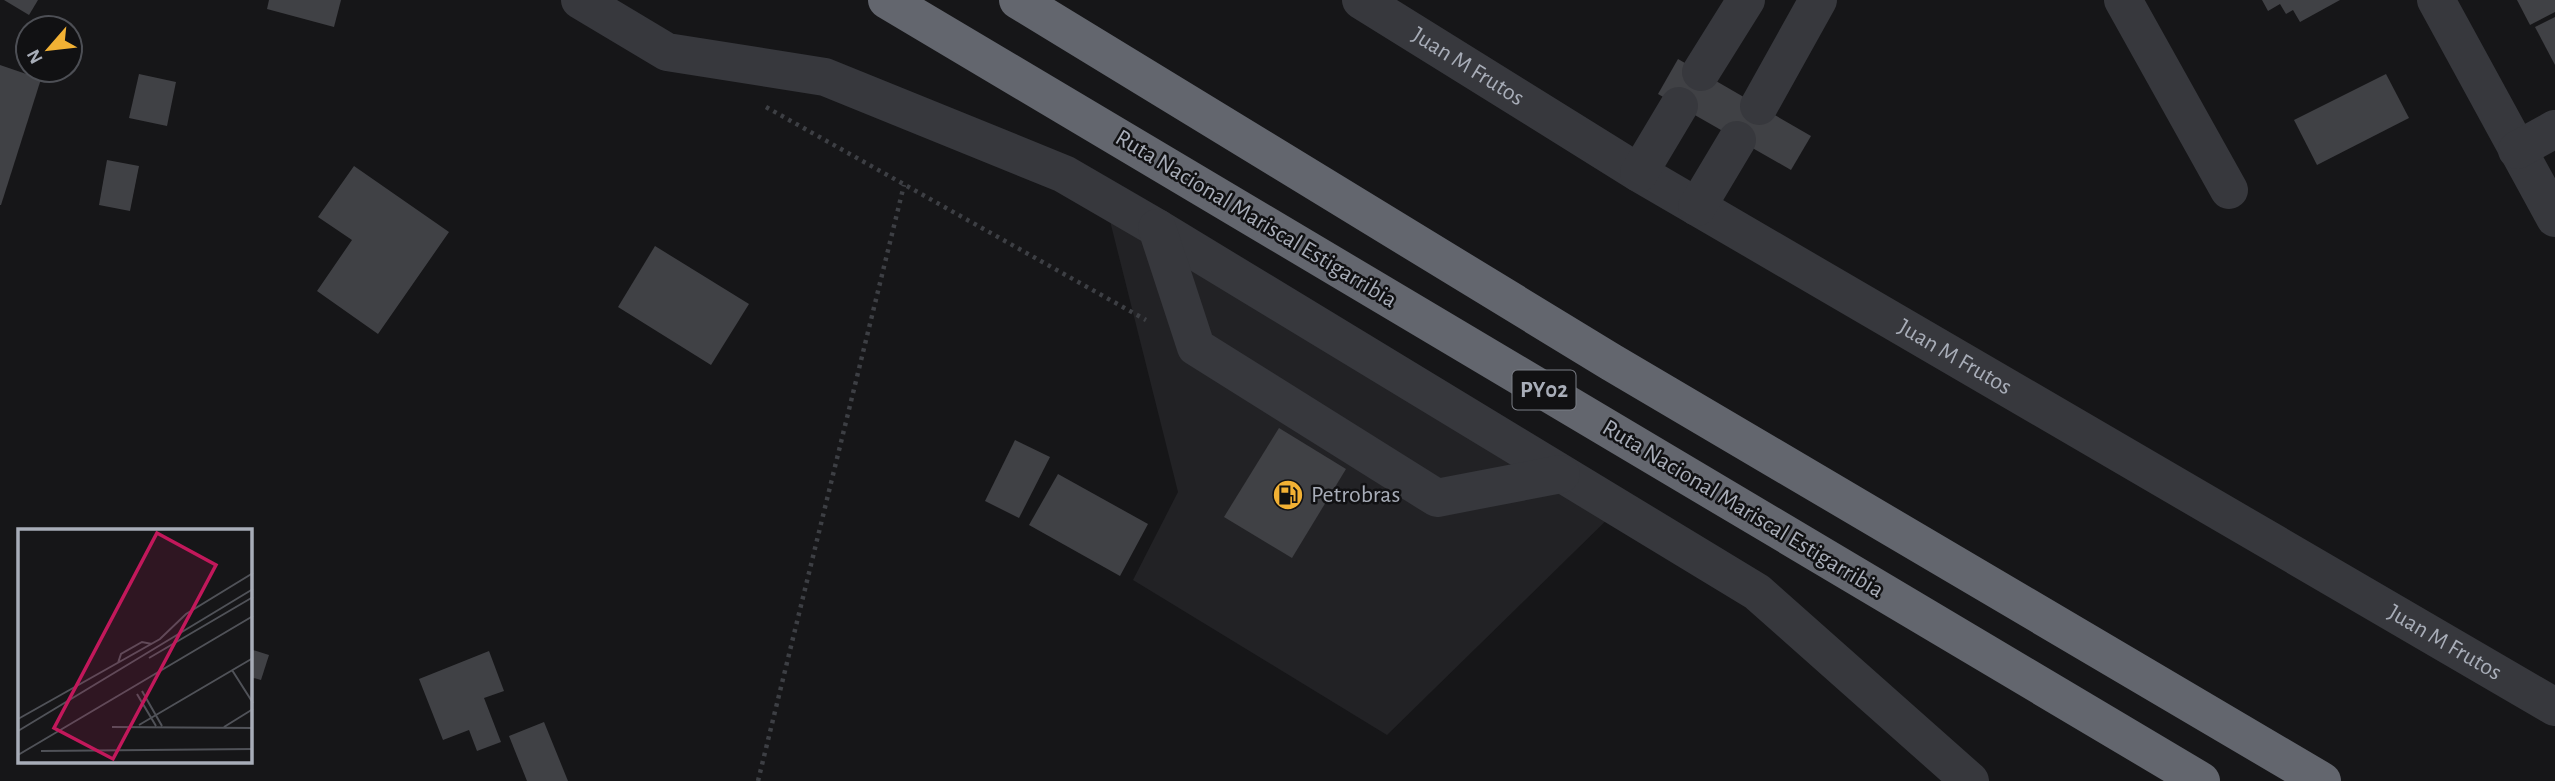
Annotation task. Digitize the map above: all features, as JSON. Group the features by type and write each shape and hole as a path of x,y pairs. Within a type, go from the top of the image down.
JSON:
{"highway":[{"name":"Ruta Nacional Mariscal Estigarribia","path":"887,0 2202,781"},
{"name":"PY02","path":"1018,0 1601,356 2322,781"}],"street":[{"path":"580,0 667,52 825,77 1064,174 1757,592 1970,781"},
{"name":"Juan M Frutos","path":"1361,0 1639,173 2555,706"},
{"path":"1701,72 1746,0"},
{"path":"1759,106 1818,0"},
{"path":"2123,0 2229,190"},
{"path":"2436,0 2555,218"},
{"path":"1639,173 1679,106"},
{"path":"2518,150 2555,130"},
{"path":"1697,207 1737,139"},
{"path":"1157,228 1196,347 1437,498 1561,474"}],"path":[{"path":"762,105 1147,320"},
{"path":"758,781 904,185"}],"shaded area":[{"path":"1098,173 1624,503 1387,735 1133,580 1178,492"}],"building":[{"path":"4,0 38,0 27,14"},
{"path":"269,0 341,0 334,27 267,9"},
{"path":"2262,0 2340,0 2300,22 2293,10 2286,14 2280,4 2268,11"},
{"path":"2517,0 2555,0 2555,12 2530,25"},
{"path":"2555,17 2555,65 2535,27"},
{"path":"1678,59 1811,136 1791,170 1658,94"},
{"path":"0,65 14,70 14,84 39,84 0,205"},
{"path":"139,74 176,82 167,126 129,118"},
{"path":"2386,74 2409,118 2317,165 2294,120"},
{"path":"107,160 139,166 130,211 99,205"},
{"path":"354,166 449,232 378,334 317,291 352,240 318,217"},
{"path":"655,246 749,304 711,365 618,307"},
{"path":"1279,428 1346,469 1292,558 1224,517"},
{"path":"1015,440 1050,457 1019,518 985,501"},
{"path":"1058,474 1148,524 1120,576 1029,525"},
{"path":"252,650 269,655 261,680 252,678"},
{"path":"489,651 504,691 484,698 501,742 477,751 469,730 443,740 419,679"},
{"path":"544,722 568,781 527,781 509,736"}],"place":[{"name":"Petrobras","path":"1288,495"}]}
